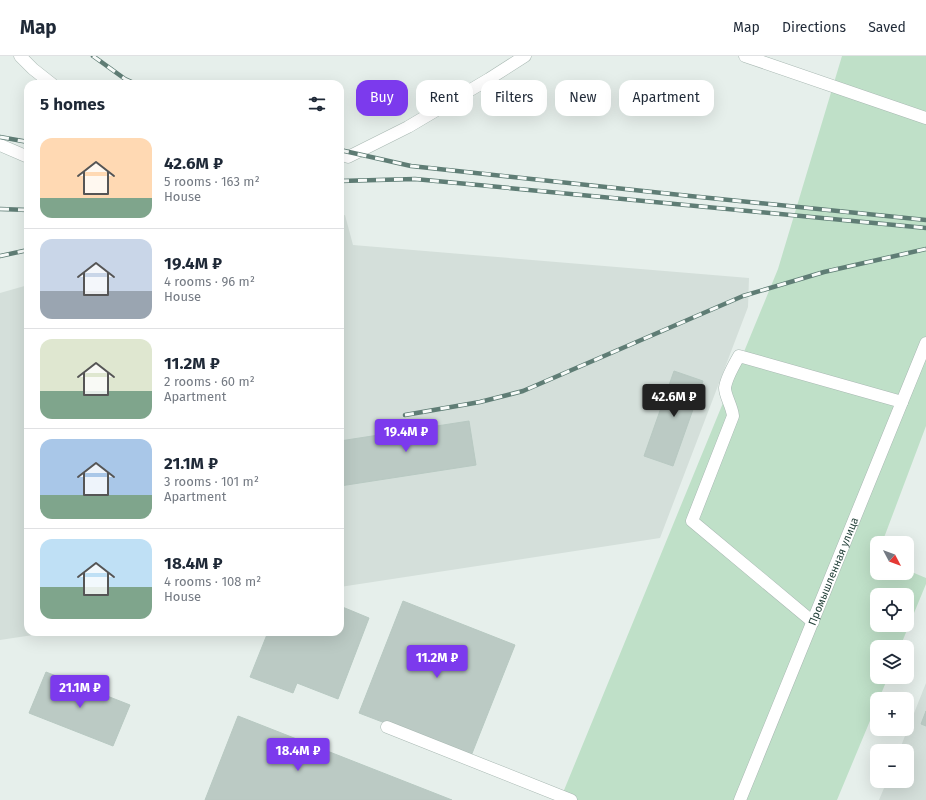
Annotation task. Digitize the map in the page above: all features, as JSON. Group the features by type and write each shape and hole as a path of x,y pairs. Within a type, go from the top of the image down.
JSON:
{"street":[{"path":"20,56 47,80"},
{"path":"344,156 348,157 408,127 489,79 524,56"},
{"path":"745,56 926,118"},
{"path":"0,146 24,155"},
{"name":"Промышленная улица","path":"740,800 926,343"},
{"path":"813,622 692,521 733,416 725,389 727,381 738,356 902,402"},
{"path":"387,727 571,800"}],"shaded area":[{"path":"344,215 353,245 749,278 748,307 660,538 344,586"},
{"path":"24,286 24,636 26,636 0,640 0,293"},
{"path":"926,683 926,800 879,800 884,788 914,788 914,744 902,744 905,736 914,736 914,713"}],"green space":[{"path":"842,56 926,56 926,426 885,536 870,536 870,580 914,580 914,573 926,578 926,584 914,613 914,588 870,588 870,632 906,632 903,640 870,640 870,684 885,684 882,692 870,692 870,721 837,800 560,800 778,269"}],"building":[{"path":"674,371 703,381 673,466 644,456"},
{"path":"469,421 476,465 344,485 344,440"},
{"path":"403,601 515,645 471,756 359,713"},
{"path":"344,608 369,618 338,699 297,683 293,693 250,677 266,636 344,636"},
{"path":"46,672 130,705 113,746 29,713"},
{"path":"926,711 926,726 921,724"},
{"path":"238,716 452,800 205,800"}],"railway":[{"path":"93,56 127,80"},
{"path":"0,137 24,141"},
{"path":"344,151 411,166 926,220"},
{"path":"344,181 415,179 926,228"},
{"path":"0,209 24,210"},
{"path":"405,415 480,402 523,391 743,296 824,272 926,249"},
{"path":"0,256 24,251"}]}
